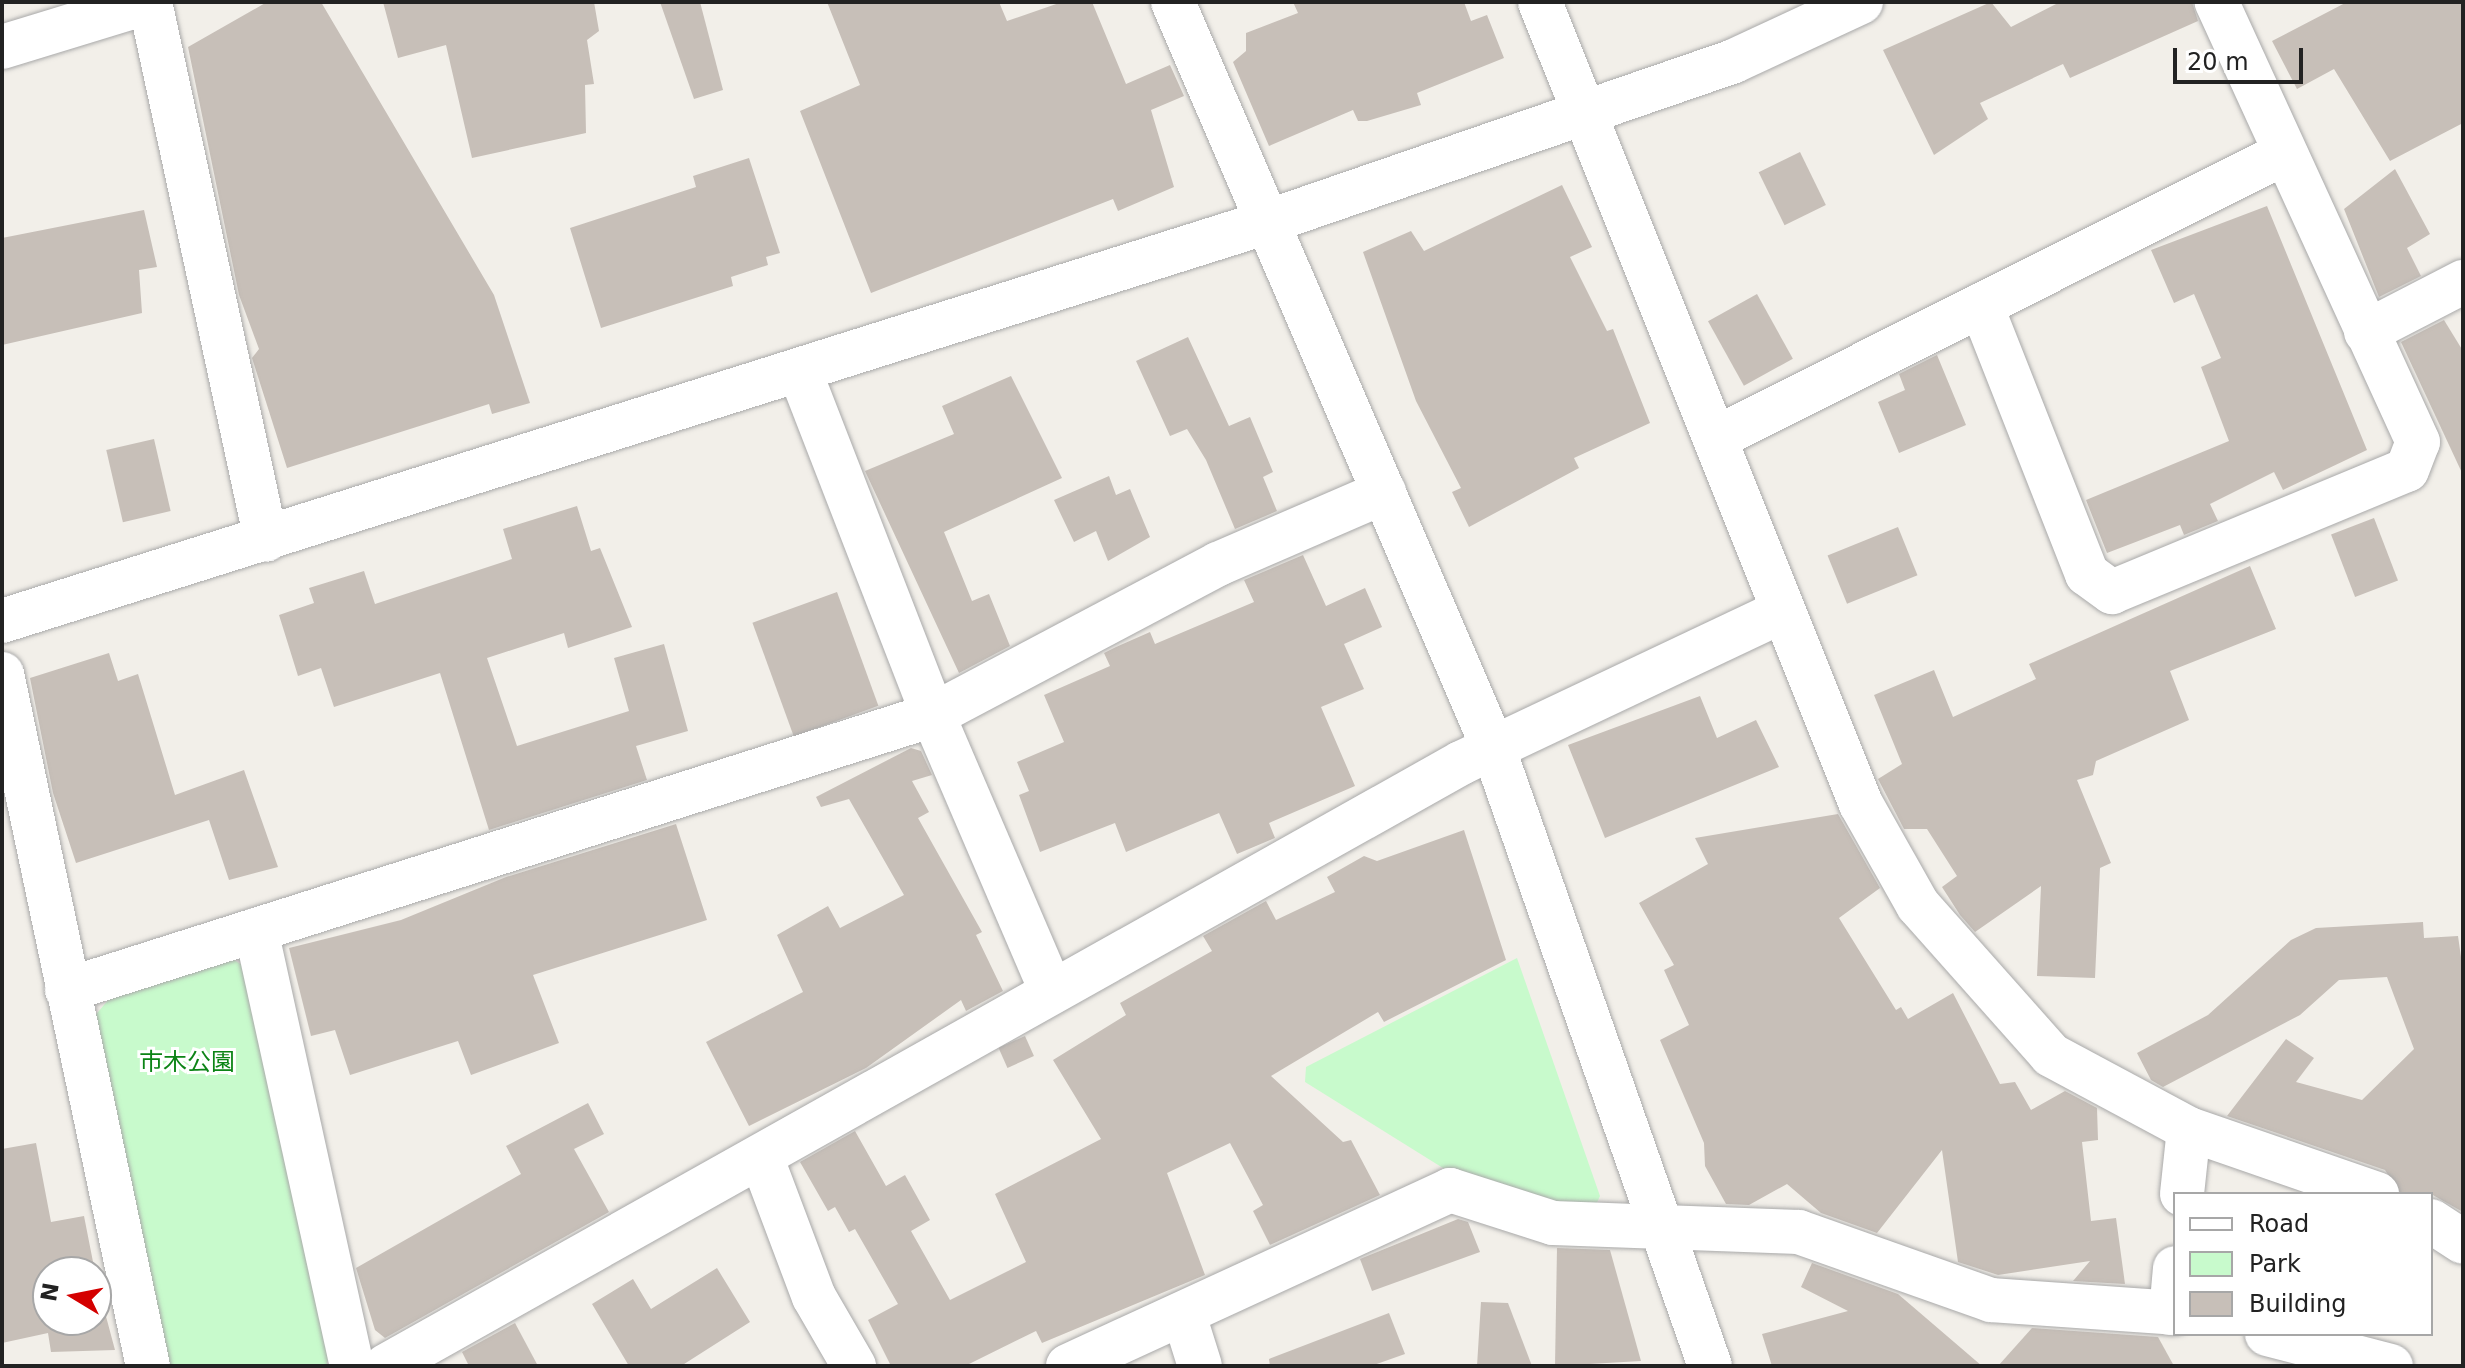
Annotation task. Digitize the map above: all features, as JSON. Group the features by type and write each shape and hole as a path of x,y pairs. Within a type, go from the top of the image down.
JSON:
{"street":[{"path":"2,47 150,2 266,540"},
{"path":"1173,2 1264,223 1493,747 1663,1223 1710,1366"},
{"path":"1540,2 1718,437 1783,611 1861,804 1918,905 2051,1055 2189,1129 2371,1192"},
{"path":"2,621 800,372 1264,223 1734,61 1861,2"},
{"path":"1981,305 2087,574 2112,592 2407,470 2418,442 2281,155 2217,2"},
{"path":"1718,437 2281,155"},
{"path":"2366,332 2463,282"},
{"path":"800,372 933,715 1050,988"},
{"path":"67,990 933,715 1218,564 1384,492"},
{"path":"386,1366 762,1159 1050,988 1493,747 1783,611"},
{"path":"2,674 148,1366"},
{"path":"256,930 352,1366"},
{"path":"2182,1192 2189,1129"},
{"path":"762,1159 814,1297 854,1366"},
{"path":"1068,1366 1450,1190 1553,1223 1663,1223 1799,1232 1991,1300 2173,1313"},
{"path":"2433,1222 2463,1242"},
{"path":"1184,1315 1200,1366"},
{"path":"2275,1336 2391,1366"}],"green space":[{"path":"1517,958 1600,1196 1594,1209 1467,1183 1305,1082 1306,1067"},
{"name":"市木公園","path":"234,960 255,973 330,1353 326,1366 167,1366 92,1019 110,998"}],"building":[{"path":"267,2 321,2 494,295 530,403 492,414 489,404 287,468 252,358 259,349 239,295 188,47"},
{"path":"383,2 594,2 599,31 587,40 594,84 585,85 586,133 472,158 446,45 398,58"},
{"path":"660,2 700,2 723,90 694,99"},
{"path":"827,2 999,2 1007,21 1062,2 1092,2 1126,84 1170,65 1184,96 1151,110 1174,187 1118,211 1113,199 871,293 800,111 860,85"},
{"path":"1293,2 1464,2 1471,21 1487,15 1504,58 1417,93 1421,105 1367,121 1358,121 1353,110 1269,146 1233,62 1246,51 1246,33 1298,13"},
{"path":"1991,2 2011,27 2060,2 2192,2 2198,21 2070,78 2063,64 1980,103 1988,119 1934,155 1883,50"},
{"path":"2347,2 2463,2 2463,123 2390,161 2334,69 2297,89 2272,41"},
{"path":"1800,152 1826,205 1785,225 1759,172"},
{"path":"749,158 780,253 766,257 768,265 731,277 733,286 601,328 570,228 696,187 693,176"},
{"path":"2395,169 2430,234 2407,248 2421,276 2379,297 2344,209"},
{"path":"1562,185 1592,247 1570,257 1607,331 1613,329 1650,423 1574,458 1579,468 1469,527 1452,492 1461,488 1416,401 1363,252 1411,231 1424,251"},
{"path":"2267,206 2367,450 2283,490 2274,472 2210,504 2218,521 2184,535 2180,525 2107,553 2086,500 2229,441 2201,367 2221,358 2194,294 2174,303 2151,250"},
{"path":"144,210 157,267 139,270 142,313 2,345 2,238"},
{"path":"1757,294 1793,359 1744,386 1708,321"},
{"path":"2444,320 2463,351 2463,475 2401,342"},
{"path":"1188,337 1229,426 1250,417 1273,472 1263,477 1277,511 1235,529 1206,460 1187,429 1170,436 1136,361"},
{"path":"1937,355 1966,425 1899,453 1878,402 1905,390 1899,374"},
{"path":"1011,376 1062,478 944,532 972,601 989,594 1010,646 959,673 865,471 954,434 942,406"},
{"path":"154,439 171,511 123,522 106,450"},
{"path":"1109,476 1116,495 1130,489 1150,537 1108,561 1096,531 1074,542 1054,500"},
{"path":"577,506 591,551 600,548 632,627 568,648 564,633 487,658 517,746 629,711 614,658 664,644 688,731 636,746 647,780 489,830 440,673 334,707 321,668 298,676 279,615 314,603 309,588 364,571 375,604 512,559 503,529"},
{"path":"2374,518 2398,581 2355,597 2331,534"},
{"path":"1898,527 1917,575 1847,604 1828,555"},
{"path":"1303,555 1326,606 1365,588 1382,627 1344,644 1364,689 1321,707 1355,786 1269,823 1275,838 1237,854 1219,813 1126,852 1115,823 1040,852 1019,795 1029,791 1017,762 1064,742 1044,695 1110,666 1104,653 1116,647 1150,632 1155,644 1254,602 1244,580"},
{"path":"2250,566 2276,629 2170,671 2189,720 2096,761 2093,775 2077,780 2111,863 2100,868 2095,978 2037,976 2041,886 1975,932 1960,915 1942,887 1957,876 1927,829 1904,829 1878,779 1902,764 1874,695 1934,670 1953,717 2036,679 2029,664"},
{"path":"837,592 878,706 794,736 752,623"},
{"path":"109,653 118,681 138,674 175,795 244,770 278,867 229,880 209,820 76,863 53,793 30,678"},
{"path":"1700,696 1717,738 1756,720 1779,767 1605,838 1568,745"},
{"path":"911,748 921,751 932,775 912,781 929,812 918,818 982,932 976,935 1003,991 966,1011 961,1000 866,1068 749,1126 706,1042 803,992 777,935 828,906 840,928 904,895 849,799 821,807 816,797"},
{"path":"1838,814 1880,888 1839,918 1896,1010 1901,1007 1908,1019 1953,993 2000,1084 2015,1082 2031,1110 2065,1091 2097,1108 2098,1140 2082,1142 2091,1221 2116,1218 2125,1284 2073,1281 2090,1261 1998,1275 1958,1262 1942,1150 1877,1233 1821,1213 1787,1184 1749,1205 1726,1204 1705,1166 1704,1143 1660,1040 1689,1025 1664,970 1674,965 1639,903 1708,864 1695,838"},
{"path":"676,824 707,920 533,975 559,1043 471,1075 458,1041 350,1075 335,1030 311,1036 289,948 401,920 506,877"},
{"path":"1464,830 1506,960 1384,1022 1378,1012 1271,1076 1343,1142 1351,1140 1380,1195 1270,1245 1253,1211 1263,1205 1230,1143 1167,1173 1205,1275 1042,1343 1036,1331 965,1366 891,1366 868,1320 898,1304 855,1229 849,1232 835,1207 828,1211 800,1162 855,1131 886,1186 905,1175 930,1220 911,1231 950,1300 1026,1262 995,1194 1101,1139 1053,1060 1126,1015 1120,1003 1212,951 1203,936 1266,901 1276,920 1335,892 1327,877 1364,856 1377,861"},
{"path":"2423,922 2424,938 2458,936 2463,971 2463,1212 2433,1195 2433,1192 2400,1192 2385,1170 2227,1116 2286,1039 2314,1058 2296,1082 2362,1100 2414,1049 2387,977 2339,980 2300,1015 2163,1087 2151,1080 2137,1053 2208,1015 2291,940 2316,928"},
{"path":"1025,1036 1034,1056 1007,1068 999,1048"},
{"path":"588,1103 604,1134 574,1149 609,1212 385,1338 375,1330 356,1268 521,1174 506,1146"},
{"path":"36,1143 51,1222 84,1216 92,1256 32,1256 34,1336 2,1343 2,1149"},
{"path":"1458,1219 1468,1222 1480,1252 1372,1291 1360,1259"},
{"path":"1557,1248 1610,1250 1641,1361 1555,1366"},
{"path":"1812,1263 1898,1294 1982,1366 1772,1366 1762,1334 1848,1311 1801,1287"},
{"path":"717,1268 750,1322 681,1366 629,1366 592,1304 633,1279 651,1309"},
{"path":"1481,1302 1508,1303 1532,1366 1477,1366"},
{"path":"1389,1313 1405,1354 1371,1366 1270,1366 1269,1359"},
{"path":"515,1323 538,1366 469,1366 462,1352"},
{"path":"2032,1328 2158,1337 2174,1366 1998,1366"},
{"path":"48,1336 111,1336 115,1350 51,1352"}]}
